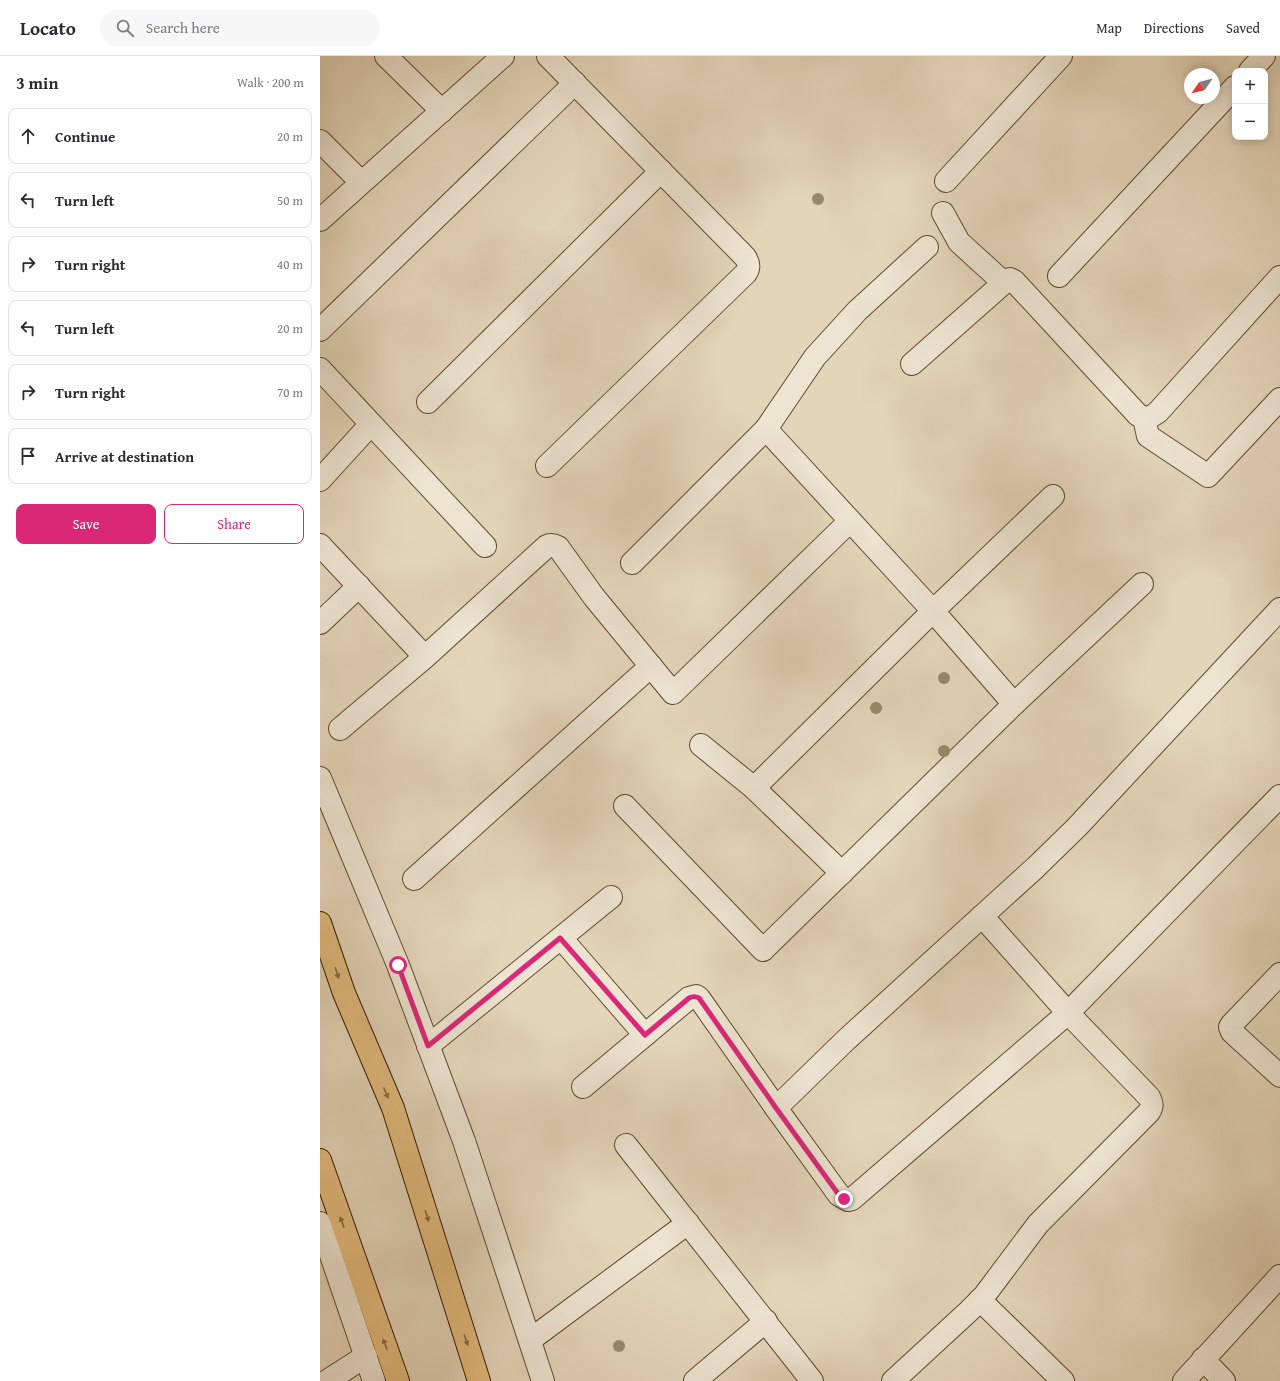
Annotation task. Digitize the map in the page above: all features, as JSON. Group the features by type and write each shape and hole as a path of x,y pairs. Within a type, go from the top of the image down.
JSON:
{"main road":[{"path":"320,922 344,993 393,1108 480,1381"},
{"path":"320,1160 398,1381"}],"street":[{"path":"386,56 442,111"},
{"path":"320,220 503,56"},
{"path":"547,466 749,269 749,263 745,257 548,56"},
{"path":"946,181 1060,56"},
{"path":"1253,68 1264,56"},
{"path":"320,330 575,83"},
{"path":"1059,276 1232,90"},
{"path":"320,141 361,182"},
{"path":"428,402 661,171"},
{"path":"943,213 958,242 1004,283"},
{"path":"632,564 766,429 815,358 857,311 928,247"},
{"path":"912,364 1004,283 1010,280 1014,281 1138,415 1144,418 1151,417 1158,412 1280,277"},
{"path":"320,369 485,546"},
{"path":"1144,418 1148,436 1208,476 1280,399"},
{"path":"320,480 371,424"},
{"path":"766,429 933,611 1014,704"},
{"path":"754,788 933,611 1053,496"},
{"path":"340,729 426,657 547,546 554,545 558,547 594,598 673,693 850,521"},
{"path":"320,545 426,657"},
{"path":"625,806 763,950 1014,704 1142,584"},
{"path":"320,624 359,586"},
{"path":"776,1108 847,1039 1036,867 1077,827 1280,609"},
{"path":"414,878 651,666"},
{"path":"701,745 754,788 842,873"},
{"path":"320,778 398,965 464,1140 543,1381"},
{"path":"583,1087 689,998 696,996 699,998 839,1195 848,1200 852,1199 1068,1013 1280,796"},
{"path":"428,1046 611,897"},
{"path":"893,1381 969,1312 980,1300 1038,1224 1152,1108 1152,1103 1149,1097 1068,1013 982,916"},
{"path":"560,938 645,1035"},
{"path":"1280,974 1232,1024 1230,1028 1232,1032 1280,1076"},
{"path":"626,1145 812,1381"},
{"path":"320,1223 325,1254 366,1356 374,1381"},
{"path":"530,1340 688,1223"},
{"path":"1184,1381 1280,1276"},
{"path":"980,1300 1063,1381"},
{"path":"695,1381 766,1321"},
{"path":"327,1381 366,1356"},
{"path":"1204,1359 1224,1381"}],"route":[{"path":"398,965 428,1046 560,938 645,1035 689,998 696,996 699,998 839,1195 844,1199"}]}
